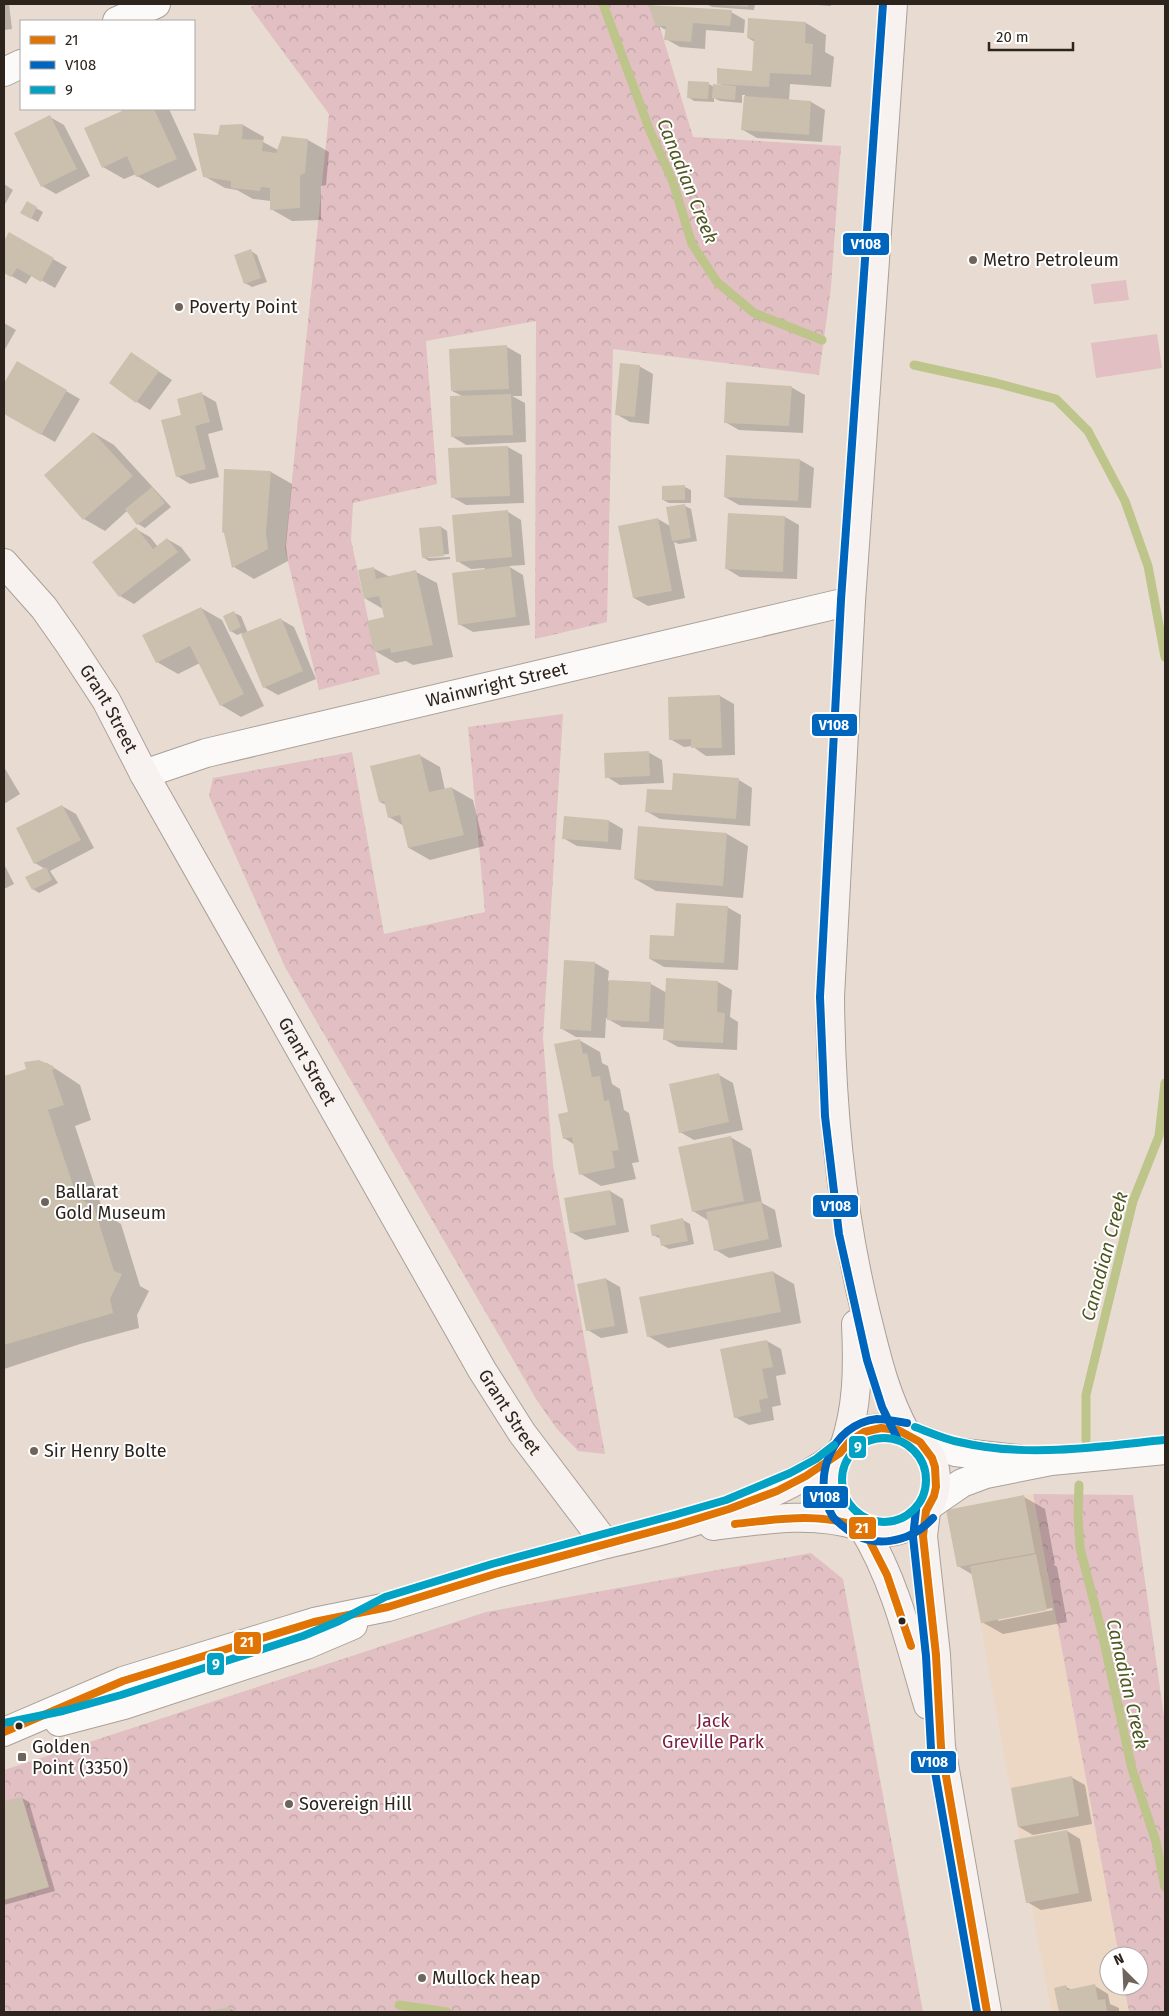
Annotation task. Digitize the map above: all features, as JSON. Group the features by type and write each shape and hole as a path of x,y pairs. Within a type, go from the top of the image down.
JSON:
{"main road":[{"path":"893,4 851,601 830,997 834,1117 839,1168 853,1260 881,1376 895,1413 909,1434 926,1449 935,1467 936,1486 928,1508 923,1536 936,1655 941,1747"},
{"name":"Grant Street","path":"4,563 44,608 106,700 144,774 482,1370 522,1433 614,1542"},
{"path":"853,1260 857,1382 853,1415 833,1473 834,1494 843,1512 861,1527 882,1562 903,1619 941,1747 987,2012"},
{"path":"614,1542 708,1516 761,1497 806,1476 842,1450 857,1436 872,1429 890,1428 909,1434"},
{"path":"614,1542 725,1525 799,1518 830,1518 880,1532 898,1530 914,1523 928,1508"}],"street":[{"path":"120,20 156,4"},
{"path":"4,72 20,64"},
{"name":"Wainwright Street","path":"144,774 206,753 851,601"},
{"path":"909,1434 942,1449 955,1452 987,1457 1052,1461"},
{"path":"928,1508 949,1490 975,1478 1002,1470 1052,1461 1165,1450"},
{"path":"4,1732 104,1688 183,1674 314,1622 388,1607 495,1574 614,1542"}],"shaded area":[{"path":"1033,1494 1117,1946 1099,1946 1099,1996 1126,1996 1129,2012 1051,2012 959,1507"}],"green space":[{"path":"258,4 653,4 693,137 841,146 831,287 819,375 613,349 607,622 535,639 536,321 426,341 437,484 353,503 351,540 380,674 319,690 285,549 329,114 250,7"},
{"path":"1126,280 1129,300 1094,304 1091,284"},
{"path":"1157,334 1162,368 1096,378 1091,343"},
{"path":"563,714 543,1038 553,1165 605,1454 578,1451 557,1429 536,1399 285,967 209,796 213,778 352,752 384,934 485,912 468,727"},
{"path":"1033,1494 1133,1495 1165,1724 1165,2012 1129,2012 1126,1996 1149,1996 1149,1946 1117,1946"},
{"name":"Jack Greville Park","path":"811,1553 843,1579 923,2012 4,2012 4,1770 486,1612"}],"building":[{"path":"748,4 748,7 721,5"},
{"path":"648,5 732,10 730,26 693,23 691,42 664,40 666,26 656,26"},
{"path":"748,18 806,22 805,43 813,44 811,75 770,73 769,87 717,84 717,68 752,71 754,39 747,38"},
{"path":"688,81 709,82 708,99 687,98"},
{"path":"713,84 736,86 735,100 712,98"},
{"path":"744,96 811,101 809,135 741,130"},
{"path":"154,110 177,159 136,177 127,156 102,168 84,128 122,111"},
{"path":"50,115 77,169 41,187 14,133"},
{"path":"243,124 242,139 263,140 262,151 276,153 282,136 308,139 305,173 300,175 300,208 270,210 270,188 261,187 260,191 231,188 231,181 203,177 193,133 218,135 220,125"},
{"path":"27,201 37,207 31,219 20,213"},
{"path":"9,232 54,258 41,282 17,268 11,277 4,273 4,241"},
{"path":"251,249 261,278 244,284 234,255"},
{"path":"507,345 509,389 451,391 449,349"},
{"path":"131,352 159,371 136,403 109,383"},
{"path":"17,361 67,390 41,435 4,414 4,383"},
{"path":"620,363 640,365 635,417 615,415"},
{"path":"726,382 792,386 789,426 724,423"},
{"path":"202,392 210,422 195,426 206,469 176,477 161,420 181,415 177,399"},
{"path":"511,394 513,435 451,437 450,396"},
{"path":"93,432 133,476 83,520 44,475"},
{"path":"508,446 510,496 451,498 448,448"},
{"path":"726,455 800,459 798,501 724,497"},
{"path":"224,469 271,471 266,533 268,549 232,568 224,533 222,532"},
{"path":"685,485 685,500 662,500 662,486"},
{"path":"152,487 165,503 137,525 125,509"},
{"path":"685,504 691,538 672,541 666,507"},
{"path":"508,510 512,557 456,562 452,515"},
{"path":"728,513 785,516 783,572 725,569"},
{"path":"658,518 672,591 633,598 618,526"},
{"path":"441,526 444,556 422,558 419,528"},
{"path":"136,527 153,549 167,538 178,552 119,597 92,562"},
{"path":"510,566 516,617 458,625 452,573"},
{"path":"374,567 376,579 416,570 433,645 391,653 390,648 374,652 367,621 384,617 379,596 364,599 358,570"},
{"path":"201,607 244,694 220,706 190,646 156,663 142,635"},
{"path":"234,611 241,627 230,632 223,616"},
{"path":"281,618 303,671 263,688 241,634"},
{"path":"720,695 722,748 691,748 691,739 669,740 668,697"},
{"path":"649,751 650,776 605,778 604,753"},
{"path":"420,754 429,792 452,787 464,835 408,848 400,815 388,818 384,801 379,802 370,766"},
{"path":"673,773 739,778 736,819 645,812 647,789 672,790"},
{"path":"62,805 81,840 34,864 16,828"},
{"path":"564,816 609,820 608,842 562,839"},
{"path":"638,826 727,833 723,886 634,879"},
{"path":"46,867 52,880 32,890 25,877"},
{"path":"676,903 728,906 724,963 649,959 650,935 674,936"},
{"path":"564,960 595,962 591,1031 560,1029"},
{"path":"666,978 718,981 717,1012 725,1013 723,1043 663,1040"},
{"path":"609,980 651,982 649,1022 607,1020"},
{"path":"580,1039 583,1054 587,1053 592,1077 600,1076 604,1101 609,1100 619,1150 612,1151 615,1168 579,1175 572,1137 563,1139 558,1114 568,1112 554,1044"},
{"name":"Ballarat Gold Museum","path":"39,1060 53,1066 55,1069 52,1070 64,1105 48,1110 77,1197 94,1207 114,1271 122,1274 110,1299 113,1313 4,1345 4,1076 26,1069 24,1062"},
{"path":"719,1073 729,1122 679,1133 669,1084"},
{"path":"731,1136 744,1201 692,1212 678,1147"},
{"path":"610,1190 616,1225 570,1233 564,1198"},
{"path":"761,1201 769,1239 714,1251 706,1212"},
{"path":"683,1218 688,1241 661,1246 659,1235 652,1236 650,1225"},
{"path":"773,1271 781,1312 647,1337 639,1297"},
{"path":"606,1278 615,1326 586,1331 577,1284"},
{"path":"767,1340 773,1367 762,1369 768,1398 759,1400 761,1412 734,1418 720,1349"},
{"path":"1024,1495 1035,1553 957,1567 946,1510"},
{"path":"1036,1554 1047,1610 981,1623 970,1566"},
{"path":"1072,1776 1079,1816 1018,1827 1011,1788"},
{"path":"22,1797 49,1887 4,1900 4,1801"},
{"path":"1067,1830 1079,1893 1026,1903 1014,1840"},
{"path":"1095,1984 1098,2000 1105,1999 1107,2012 1059,2012 1054,1988 1066,1985 1067,1990"},
{"path":"230,2007 231,2012 209,2012 209,2011"}],"waterway":[{"name":"Canadian Creek","path":"603,4 650,131 673,182 692,244 717,282 754,313 822,340"},
{"name":"Canadian Creek","path":"914,365 996,383 1056,399 1088,431 1125,501 1148,566 1165,657"},
{"name":"Canadian Creek","path":"1086,1440 1086,1395 1133,1201 1159,1136 1165,1083"},
{"name":"Canadian Creek","path":"1079,1485 1080,1548 1102,1633 1132,1769 1156,1842 1165,1887"},
{"path":"399,2005 447,2012"}],"transit line":[{"name":"V108","path":"883,4 841,600 820,997 825,1116 839,1234 867,1360 882,1407 897,1438"},
{"name":"V108","path":"907,1423 877,1419 861,1423 847,1431 837,1442 829,1456 825,1471 824,1487 826,1502 833,1517 844,1527 855,1535 878,1541 902,1538 924,1527 933,1518"},
{"name":"9","path":"915,1427 953,1441 984,1447 1010,1449 1061,1450 1164,1440"},
{"name":"21","path":"4,1732 123,1681 314,1622 388,1607 495,1574 729,1509 777,1491 806,1476 840,1453 850,1441 864,1432 881,1428 898,1430 920,1442 932,1458 935,1467 936,1487 934,1496 926,1511 923,1536 936,1655 941,1747 987,2012"},
{"name":"9","path":"884,1438 900,1441 914,1450 923,1464 926,1480 923,1496 914,1510 900,1519 884,1522 868,1519 854,1510 845,1496 842,1480 845,1464 854,1450 868,1441 884,1438"},
{"name":"9","path":"4,1723 63,1711 121,1695 303,1636 339,1621 385,1597 492,1564 726,1500 790,1473 816,1459 834,1445"},
{"name":"V108","path":"916,1510 913,1537 926,1656 931,1749 977,2012"},
{"name":"21","path":"735,1524 816,1518 847,1523 863,1528 887,1575 911,1646"}],"place":[{"name":"Metro Petroleum","path":"973,260"},
{"name":"Poverty Point","path":"179,307"},
{"name":"Ballarat Gold Museum","path":"45,1202"},
{"name":"Sir Henry Bolte","path":"34,1451"},
{"name":"Golden Point (3350)","path":"22,1757"},
{"name":"Sovereign Hill","path":"289,1804"},
{"name":"Mullock heap","path":"422,1978"}]}
